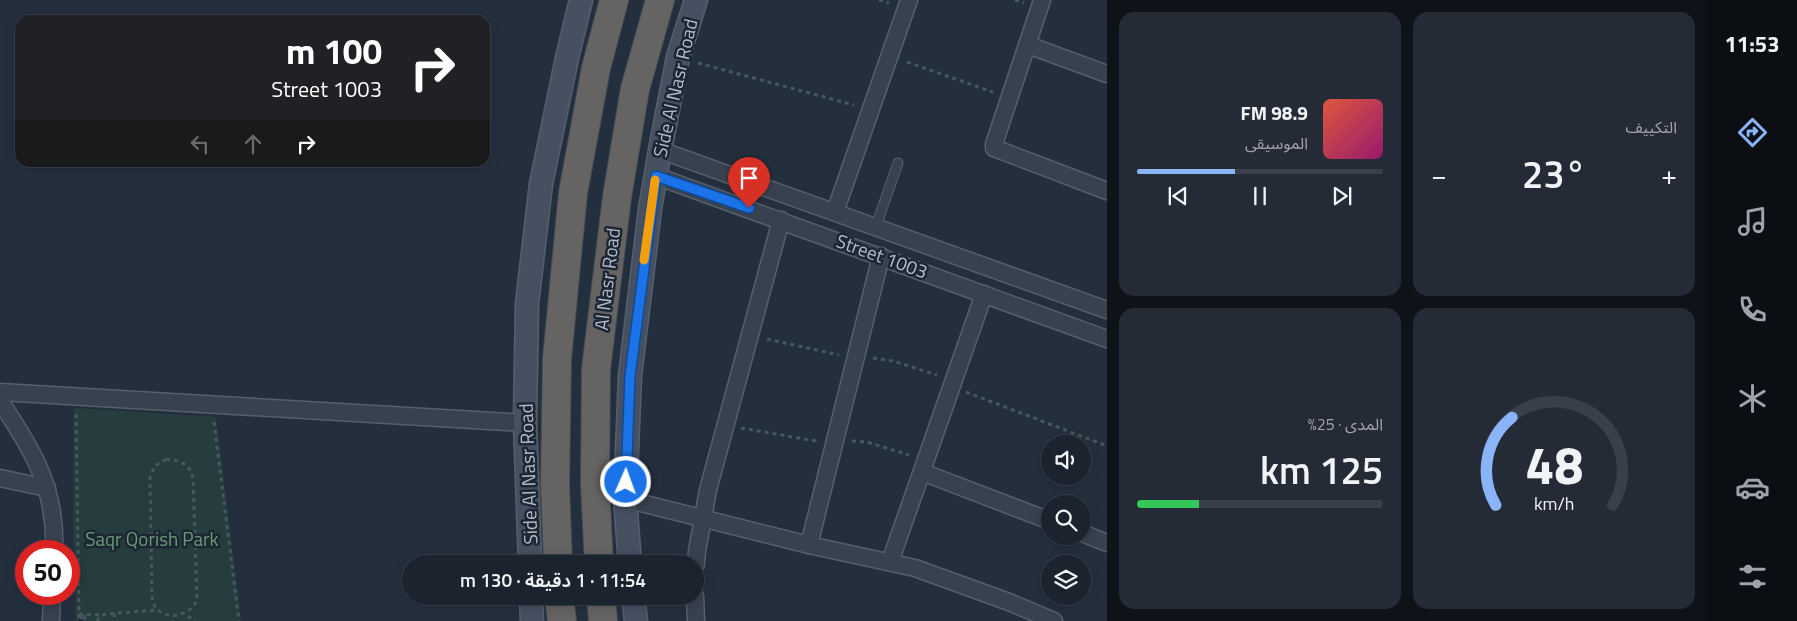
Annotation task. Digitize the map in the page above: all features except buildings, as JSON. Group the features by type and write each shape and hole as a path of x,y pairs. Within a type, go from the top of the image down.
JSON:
{"highway":[{"path":"558,555 556,369 561,310 573,192 596,68 614,0"},
{"name":"Al Nasr Road","path":"599,555 595,485 596,368 617,197 633,99 660,0"},
{"path":"560,605 562,621"},
{"path":"602,605 604,621"}],"main road":[{"name":"Side Al Nasr Road","path":"530,555 525,423 527,304 541,184 581,0"},
{"name":"Side Al Nasr Road","path":"629,555 625,499 630,376 660,150 678,57 696,0"},
{"path":"532,605 532,621"},
{"path":"634,605 636,621"}],"street":[{"path":"835,212 909,0"},
{"path":"1042,0 994,148 1107,191"},
{"path":"1028,44 1107,74"},
{"name":"Street 1003","path":"660,150 1107,310"},
{"path":"716,196 723,173"},
{"name":"Street 1003","path":"656,176 716,196 1107,339"},
{"path":"697,555 708,490 781,220"},
{"path":"809,545 881,256"},
{"path":"890,562 984,294"},
{"path":"0,392 525,423"},
{"path":"0,401 30,446 48,488 53,510 55,540"},
{"path":"922,472 1041,518"},
{"path":"0,478 48,488"},
{"path":"625,499 809,545 924,571 1009,602 1054,621"},
{"path":"1091,537 1107,543"},
{"path":"51,621 52,605"},
{"path":"695,605 696,621"}],"lane":[{"path":"876,226 898,163"}],"path":[{"path":"890,56 1009,98"},
{"path":"678,57 871,109"},
{"path":"952,387 1107,446"},
{"path":"76,411 79,621"},
{"path":"213,419 239,621"},
{"path":"172,460 184,463 193,478 197,594 195,606 187,615 174,620 160,616 153,604 152,597 150,477 152,471 160,462 172,460"},
{"path":"79,614 102,615 156,610"},
{"path":"114,614 114,621"},
{"path":"97,621 102,615"},
{"path":"187,615 195,621"}],"green space":[{"name":"Saqr Qorish Park","path":"74,408 216,417 241,621 76,621 76,605 80,605 80,540 74,540"}],"slow traffic":[{"path":"644,260 655,180"}],"route":[{"path":"626,482 630,376 650,209 656,176 749,208"}]}
